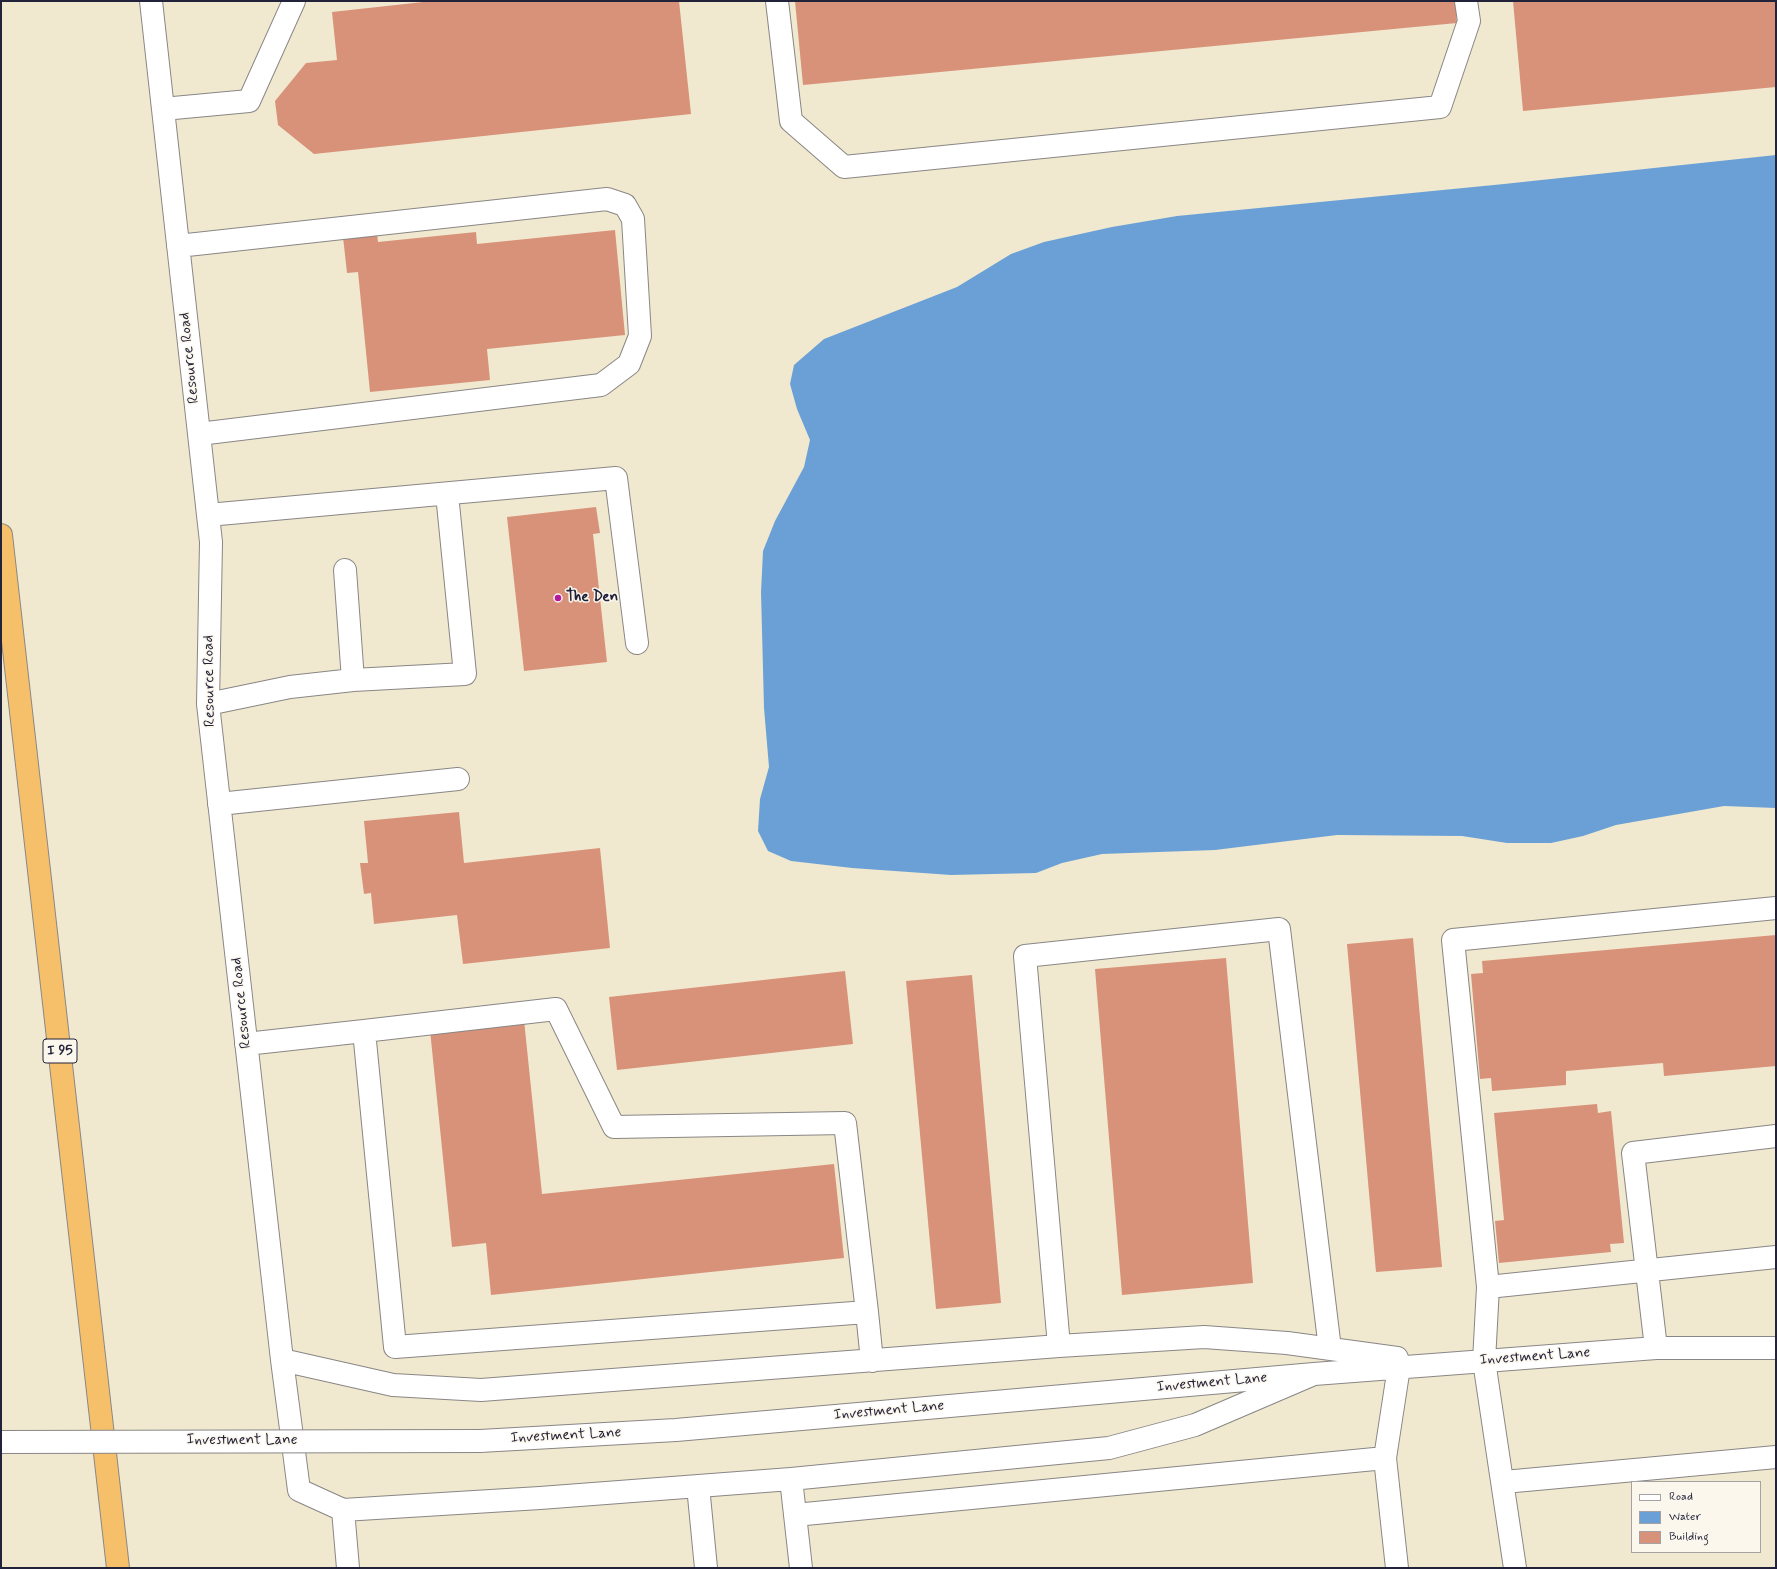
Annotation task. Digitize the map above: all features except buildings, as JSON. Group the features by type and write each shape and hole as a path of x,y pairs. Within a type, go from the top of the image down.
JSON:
{"highway":[{"name":"I 95","path":"1,535 118,1568"}],"street":[{"name":"Resource Road","path":"151,1 211,542 208,704 282,1360 299,1490 343,1510"},
{"path":"163,109 249,101 294,1"},
{"path":"777,1 792,121 844,167 1440,107 1469,21 1466,1"},
{"path":"178,246 607,199 625,205 633,219 640,336 629,364 601,385 199,434"},
{"path":"208,515 616,478 637,643"},
{"path":"208,704 290,687 353,680 465,674 447,494"},
{"path":"345,570 353,680"},
{"path":"219,804 458,779"},
{"path":"1515,1568 1504,1482 1484,1361 1488,1287 1453,940 1776,908"},
{"path":"1060,1346 1025,956 1279,929 1330,1349"},
{"path":"246,1044 556,1009 614,1127 845,1123 868,1312 872,1360"},
{"path":"364,1031 395,1347 868,1312"},
{"path":"1656,1348 1633,1153 1776,1136"},
{"path":"1488,1287 1776,1257"},
{"path":"282,1360 393,1385 481,1390 1060,1346 1204,1337 1287,1343 1441,1364"},
{"name":"Investment Lane","path":"1,1442 480,1441 676,1430 1314,1374 1656,1348 1776,1348"},
{"path":"1397,1568 1384,1458 1399,1367"},
{"path":"348,1568 343,1510 698,1486 1109,1448 1195,1425 1314,1374"},
{"path":"1504,1482 1776,1457"},
{"path":"796,1515 1384,1458"},
{"path":"791,1478 801,1568"},
{"path":"698,1486 706,1568"}],"water":[{"path":"1776,155 1776,808 1724,806 1616,825 1583,836 1551,843 1507,843 1462,836 1337,835 1215,850 1102,854 1062,863 1036,873 951,875 852,868 791,861 768,851 758,831 760,799 769,767 764,708 761,592 763,551 775,521 804,467 810,440 797,409 790,384 794,365 824,339 957,287 1011,254 1044,242 1112,227 1177,216 1504,184"}],"place":[{"name":"The Den","path":"558,598"}]}
